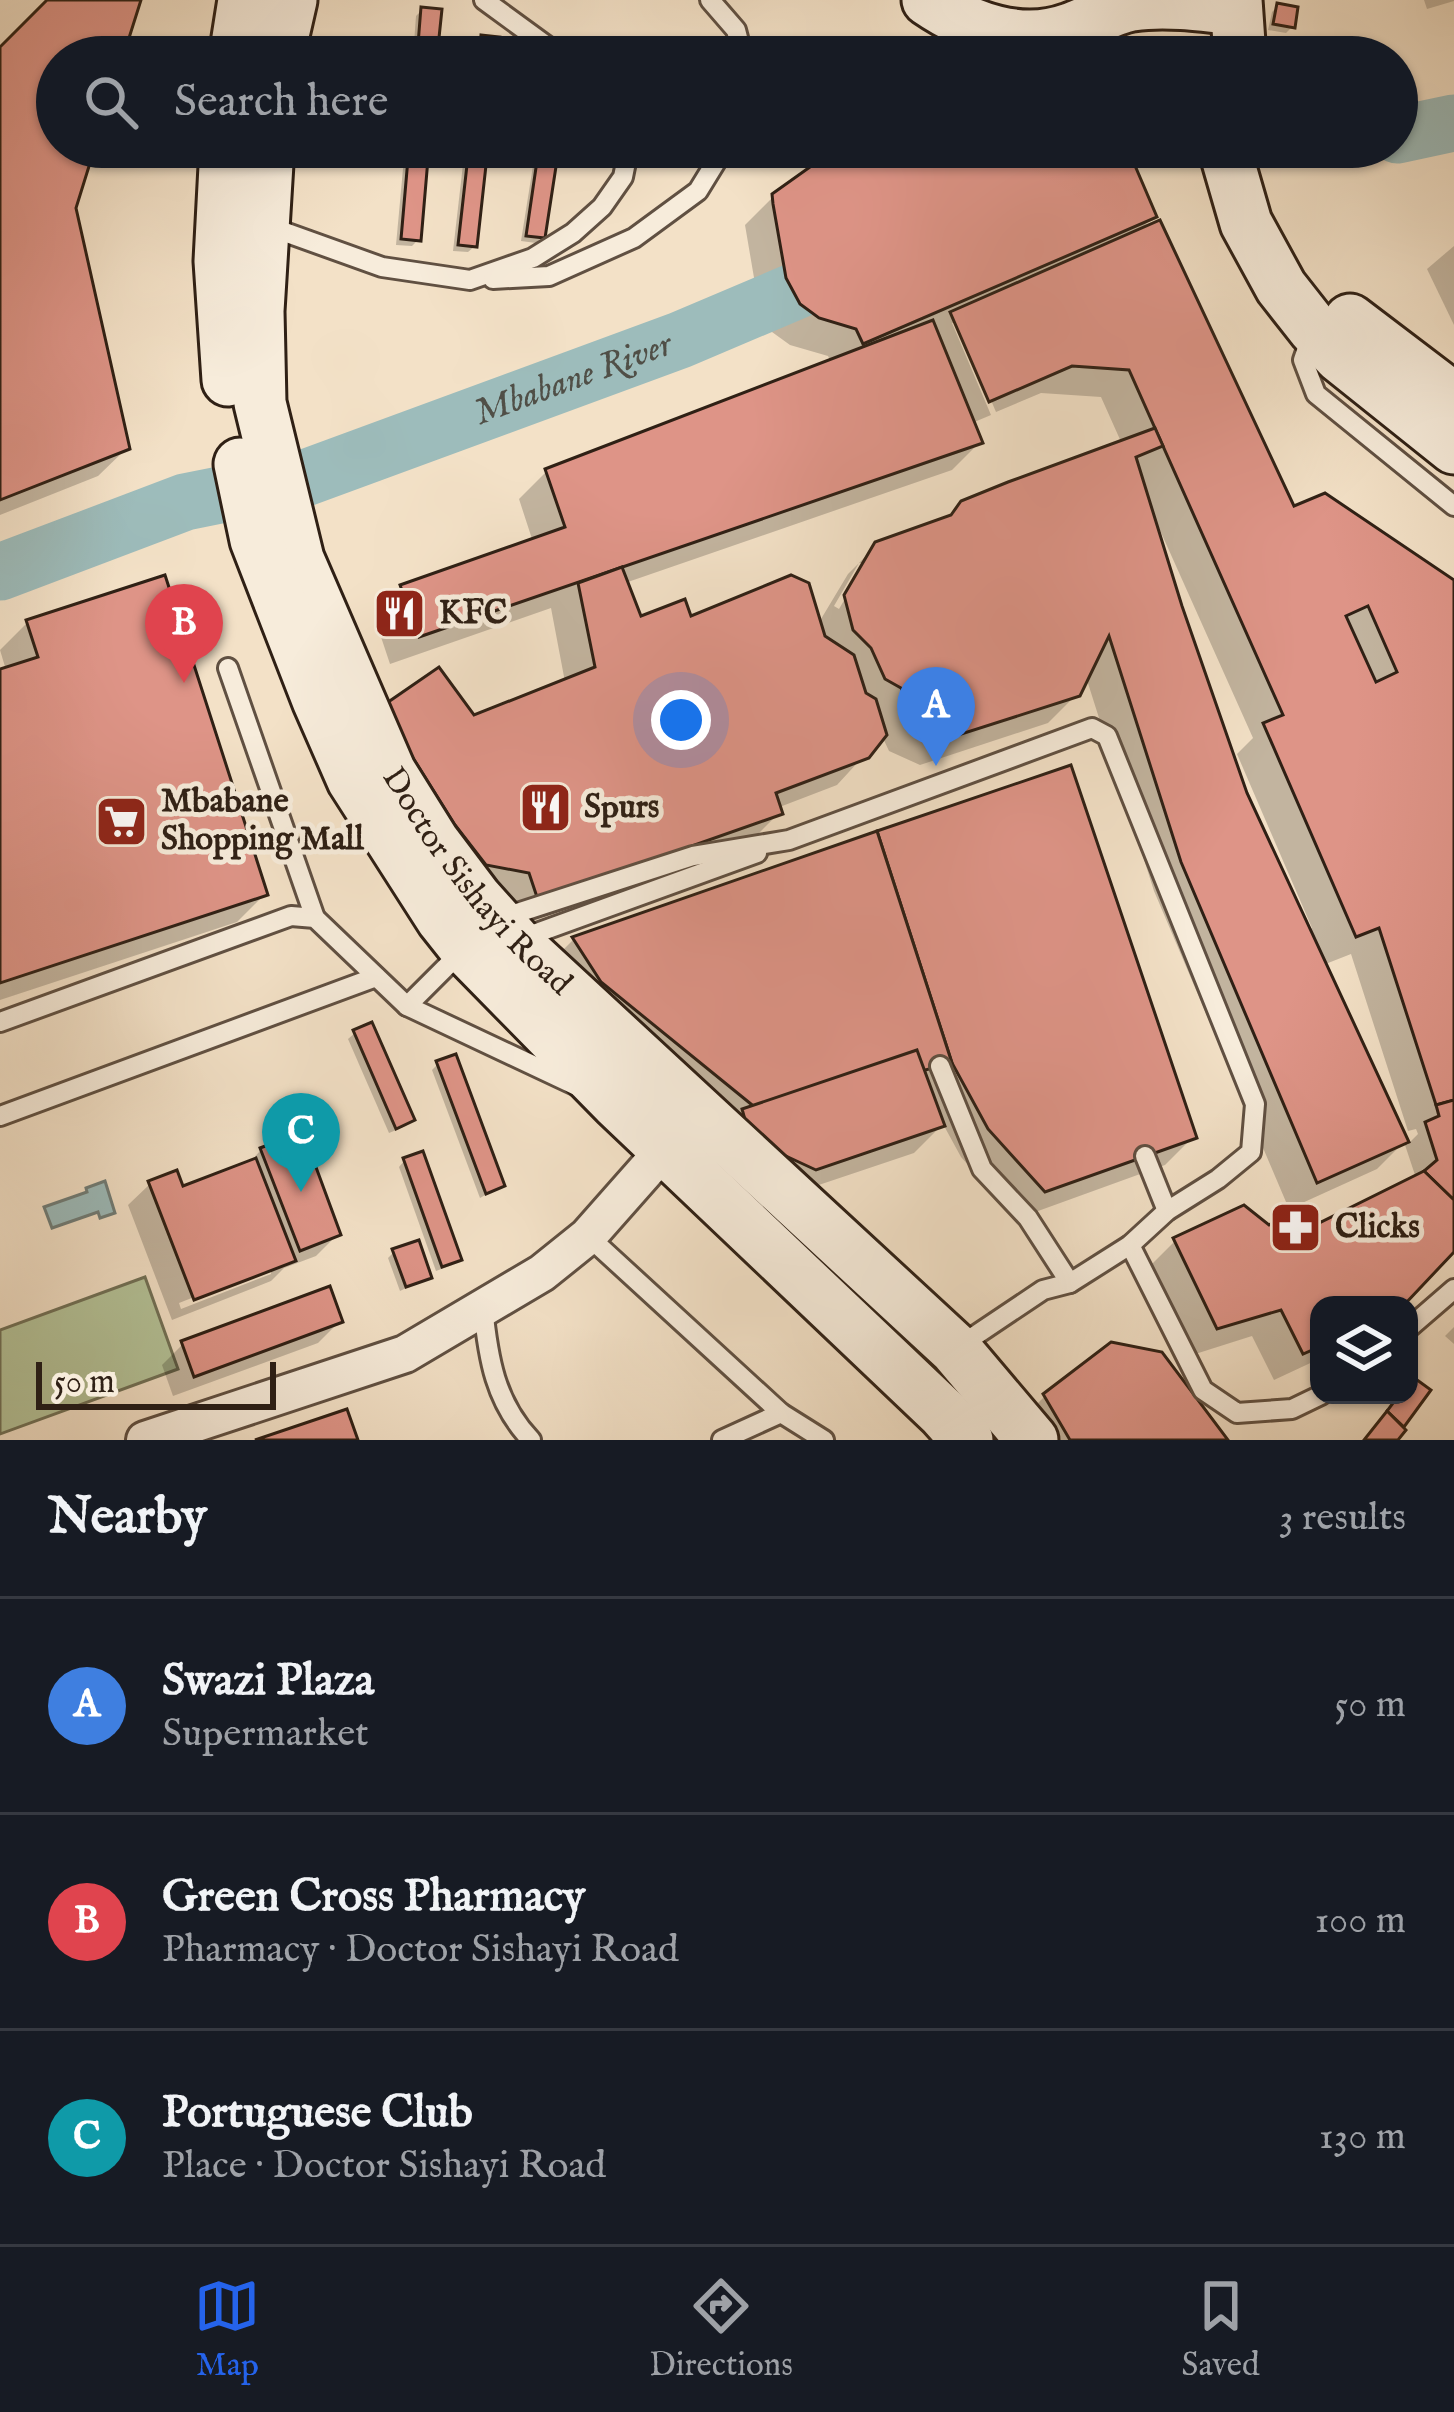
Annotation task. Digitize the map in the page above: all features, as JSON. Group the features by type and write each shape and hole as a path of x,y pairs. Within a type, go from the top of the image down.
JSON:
{"main road":[{"path":"238,36 244,0"},
{"path":"283,36 291,0"},
{"path":"928,0 988,30 1021,36"},
{"path":"1033,36 1067,30 1134,4 1227,15"},
{"name":"Doctor Sishayi Road","path":"230,168 258,311 247,417 271,526 298,559 390,772 493,947 616,1102 682,1130 955,1349 1031,1440"},
{"name":"Doctor Sishayi Road","path":"242,224 261,168"},
{"path":"1244,168 1246,223 1281,287 1314,329 1389,356 1454,448"},
{"path":"1245,168 1310,271 1356,328 1454,399"},
{"name":"Doctor Sishayi Road","path":"493,947 682,1130 955,1426"},
{"path":"955,1349 935,1381 955,1426"}],"street":[{"path":"145,1440 405,1354 542,1273 588,1236 682,1130"}],"lane":[{"path":"484,0 533,36"},
{"path":"710,0 737,36"},
{"path":"470,280 533,258 573,233 602,207 625,168"},
{"path":"242,224 382,267 470,280 549,276 634,238 698,190 712,168"},
{"path":"1314,329 1303,360 1316,394 1454,506"},
{"path":"228,668 315,918 407,1006 616,1102"},
{"path":"493,947 702,876 1092,728 1107,736 1255,1104 1251,1152 1167,1210 1130,1245 1070,1283 1042,1290 955,1349"},
{"path":"407,1006 493,947 693,856 789,840"},
{"path":"0,1022 291,916 315,918"},
{"path":"0,1116 376,977"},
{"path":"940,1066 982,1169 1028,1218 1070,1283"},
{"path":"1145,1156 1167,1210"},
{"path":"588,1236 781,1413 824,1440"},
{"path":"1130,1245 1203,1390 1237,1413 1292,1409 1310,1400"},
{"path":"1418,1320 1454,1288"},
{"path":"483,1307 490,1370 515,1423 531,1440"},
{"path":"722,1440 781,1413"}],"green space":[{"path":"145,1277 178,1369 0,1434 0,1330"}],"water":[{"path":"105,1181 115,1213 100,1218 98,1212 52,1228 44,1207"}],"building":[{"path":"47,0 141,0 130,36 36,36 36,168 88,168 76,208 130,449 0,500 0,47"},
{"path":"1277,3 1298,7 1295,28 1273,24"},
{"path":"421,7 442,9 439,36 419,36"},
{"path":"407,168 427,168 421,241 401,239"},
{"path":"467,168 486,168 477,247 458,245"},
{"path":"536,168 556,168 545,238 526,236"},
{"path":"809,168 1136,168 1157,217 863,344 856,329 819,318 800,304 786,278 772,194"},
{"path":"1160,220 1294,506 1325,493 1454,580 1454,1100 1436,1105 1379,928 1356,937 1263,723 1283,715 1129,370 1072,366 989,402 950,312","holes":["1368,606 1397,672 1376,682 1346,616"]},
{"path":"933,320 983,443 419,637 400,585 565,527 545,469"},
{"path":"1155,428 1163,446 1136,457 1247,793 1409,1142 1317,1183 1181,862 1109,636 1080,696 949,738 917,723 901,688 885,679 871,648 853,630 844,595 875,542 951,515 961,501"},
{"path":"622,567 641,616 685,599 691,616 791,575 809,583 825,636 854,655 887,735 869,758 776,793 783,814 538,900 529,873 486,865 455,825 381,707 439,667 474,715 595,667 578,583"},
{"name":"Mbabane Shopping Mall","path":"165,575 268,895 0,983 0,669 38,657 26,620"},
{"path":"1071,765 1197,1138 1045,1192 988,1129 952,1063 877,831"},
{"path":"877,831 952,1063 762,1113 601,982 572,937"},
{"path":"372,1022 415,1120 396,1129 353,1030"},
{"path":"917,1050 945,1126 816,1170 775,1151 755,1155 742,1109"},
{"path":"456,1054 505,1186 486,1194 436,1061"},
{"path":"1454,1100 1454,1200 1424,1171 1437,1160 1425,1122 1439,1116 1436,1105"},
{"path":"303,1132 341,1235 300,1251 260,1148"},
{"path":"423,1151 462,1260 442,1267 403,1158"},
{"path":"256,1158 296,1261 194,1300 148,1181 177,1170 183,1186"},
{"path":"1424,1171 1454,1200 1454,1252 1412,1296 1310,1296 1310,1351 1303,1354 1281,1310 1217,1329 1173,1238 1244,1205 1269,1225 1293,1210 1321,1222"},
{"path":"419,1240 432,1278 406,1287 392,1249"},
{"path":"330,1286 343,1322 194,1377 181,1341"},
{"path":"1111,1342 1162,1352 1228,1440 1070,1440 1043,1394"},
{"path":"1418,1381 1431,1390 1404,1427 1387,1411 1392,1404 1418,1404"},
{"path":"347,1409 358,1440 255,1440"},
{"path":"1387,1411 1406,1430 1398,1440 1364,1440"}],"waterway":[{"name":"Mbabane River","path":"1418,131 1454,123"},
{"name":"Mbabane River","path":"0,572 185,502 305,478 680,340 864,262"}],"place":[{"name":"KFC","path":"400,614"},
{"name":"Green Cross Pharmacy","path":"184,683"},
{"name":"Swazi Plaza","path":"936,766"},
{"name":"Spurs","path":"545,808"},
{"name":"Mbabane Shopping Mall","path":"122,821"},
{"name":"Portuguese Club","path":"301,1192"},
{"name":"Clicks","path":"1296,1228"}]}
